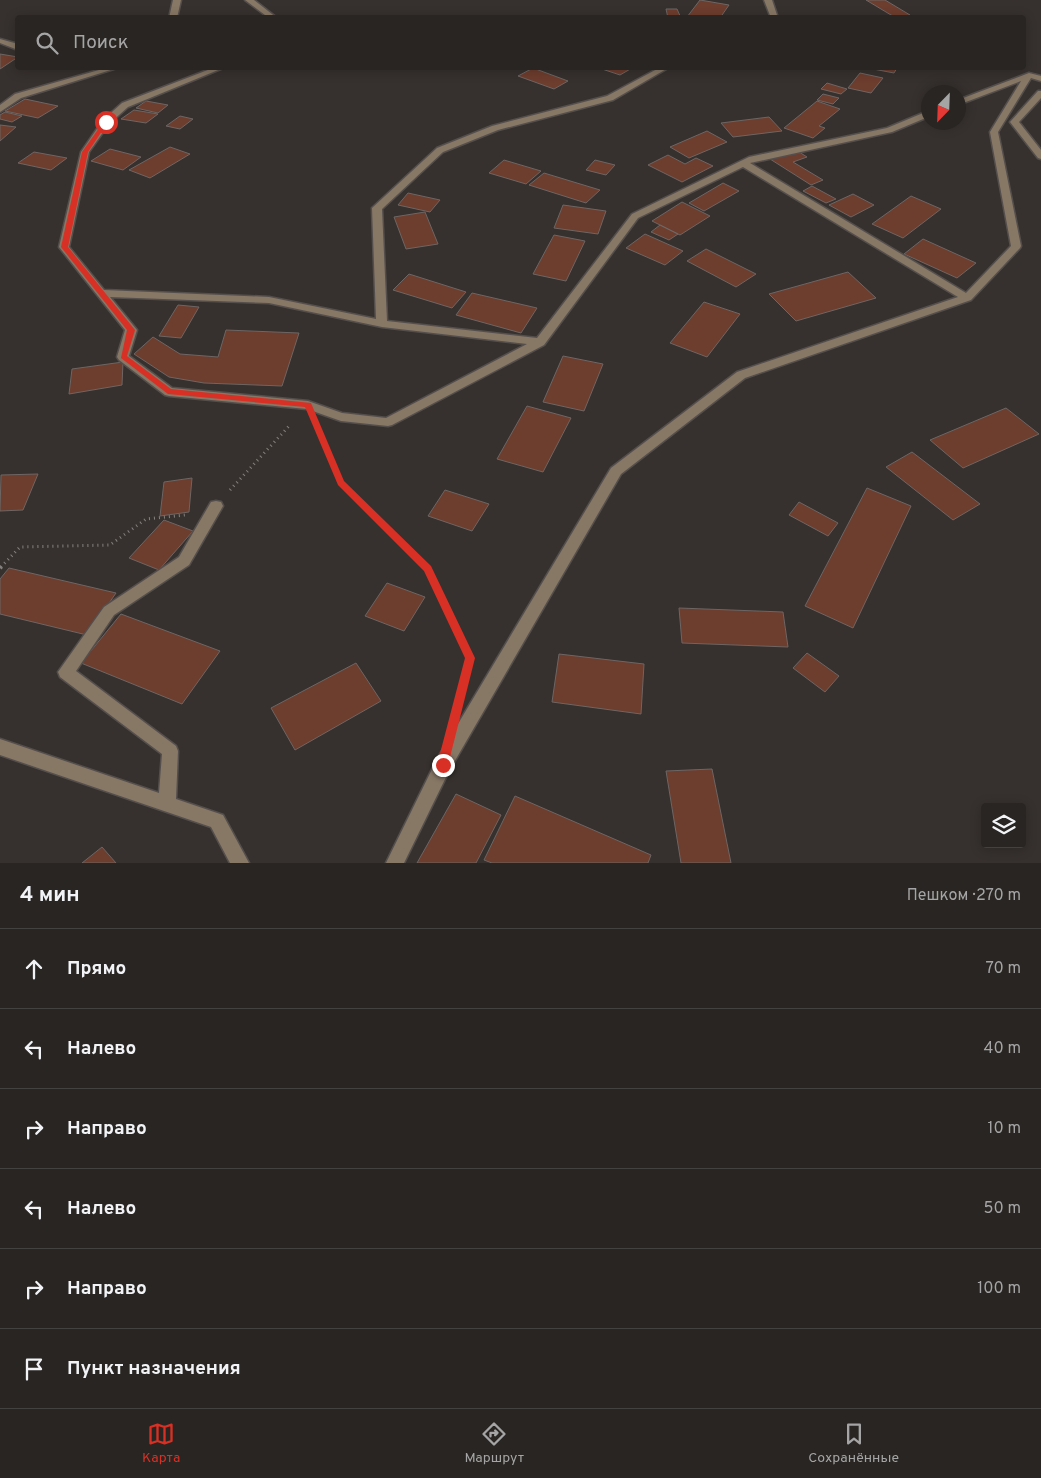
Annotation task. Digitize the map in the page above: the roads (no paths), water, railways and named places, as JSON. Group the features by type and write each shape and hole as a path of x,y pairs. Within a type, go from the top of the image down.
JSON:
{"street":[{"path":"174,15 177,0"},
{"path":"249,0 270,15"},
{"path":"768,0 774,15"},
{"path":"0,41 15,46"},
{"path":"0,109 18,96 106,70"},
{"path":"214,70 125,105 106,122 85,152 64,247 131,330 123,357 168,392 308,405 341,417 388,422 540,342 635,216 752,159 889,130 921,117"},
{"path":"382,324 377,208 440,150 495,128 610,98 660,70"},
{"path":"966,100 1035,77"},
{"path":"396,863 443,765 616,471 741,375 967,298 1016,246 994,132 1035,77"},
{"path":"1041,93 1014,122 1041,156"},
{"path":"743,163 967,298"},
{"path":"101,293 270,300 382,324 540,342"},
{"path":"167,805 170,751 66,672 109,612 184,561 216,506"},
{"path":"0,747 217,821 240,863"}]}
